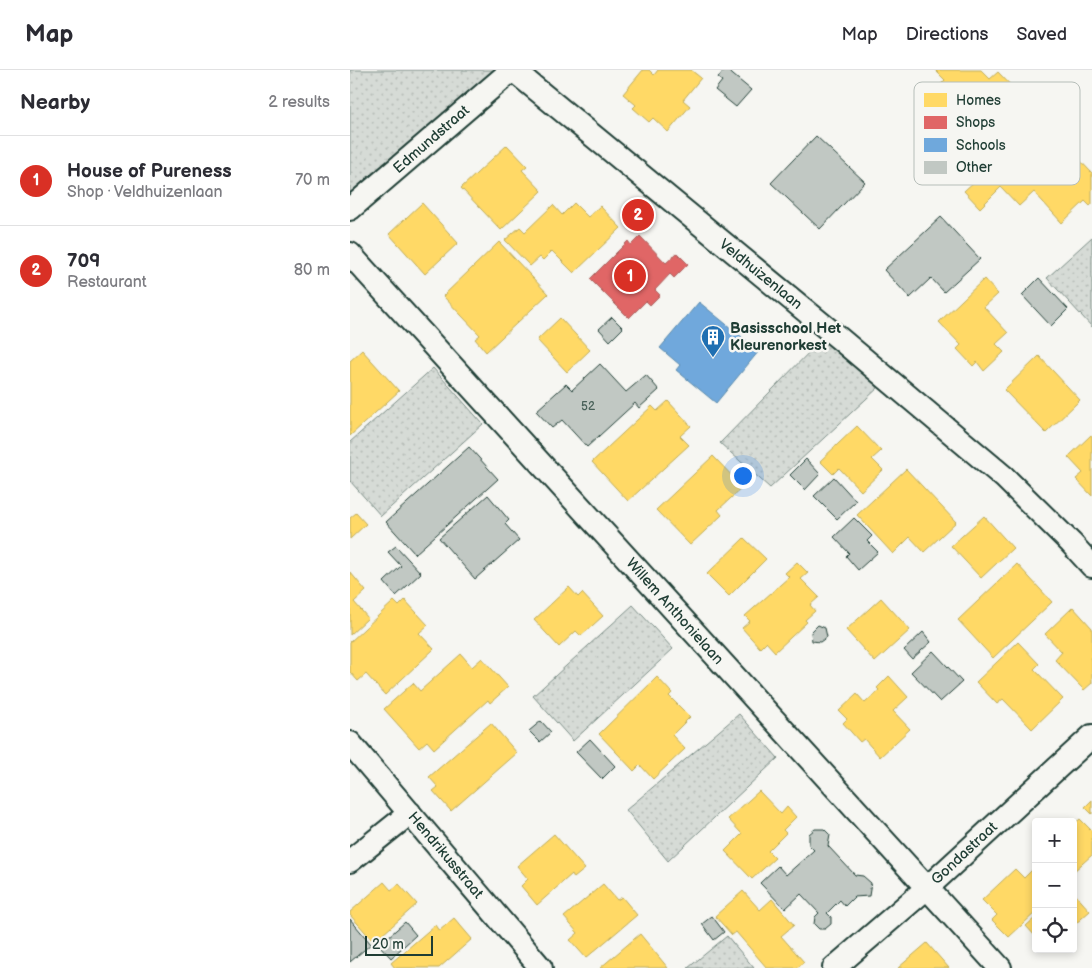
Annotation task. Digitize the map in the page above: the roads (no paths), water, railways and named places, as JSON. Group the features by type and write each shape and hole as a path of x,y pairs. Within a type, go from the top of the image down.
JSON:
{"street":[{"name":"Edmundstraat","path":"350,209 512,70"},
{"name":"Veldhuizenlaan","path":"512,70 833,333 1004,477 1092,566"},
{"name":"Willem Anthonielaan","path":"350,254 1000,968"},
{"name":"Gondastraat","path":"834,968 928,887 1092,736"},
{"name":"Hendrikusstraat","path":"350,743 541,968"},
{"path":"350,861 410,813"}],"place":[{"name":"709","path":"638,215"},
{"name":"House of Pureness","path":"630,276"},
{"name":"Basisschool Het Kleurenorkest","path":"713,358"}]}
